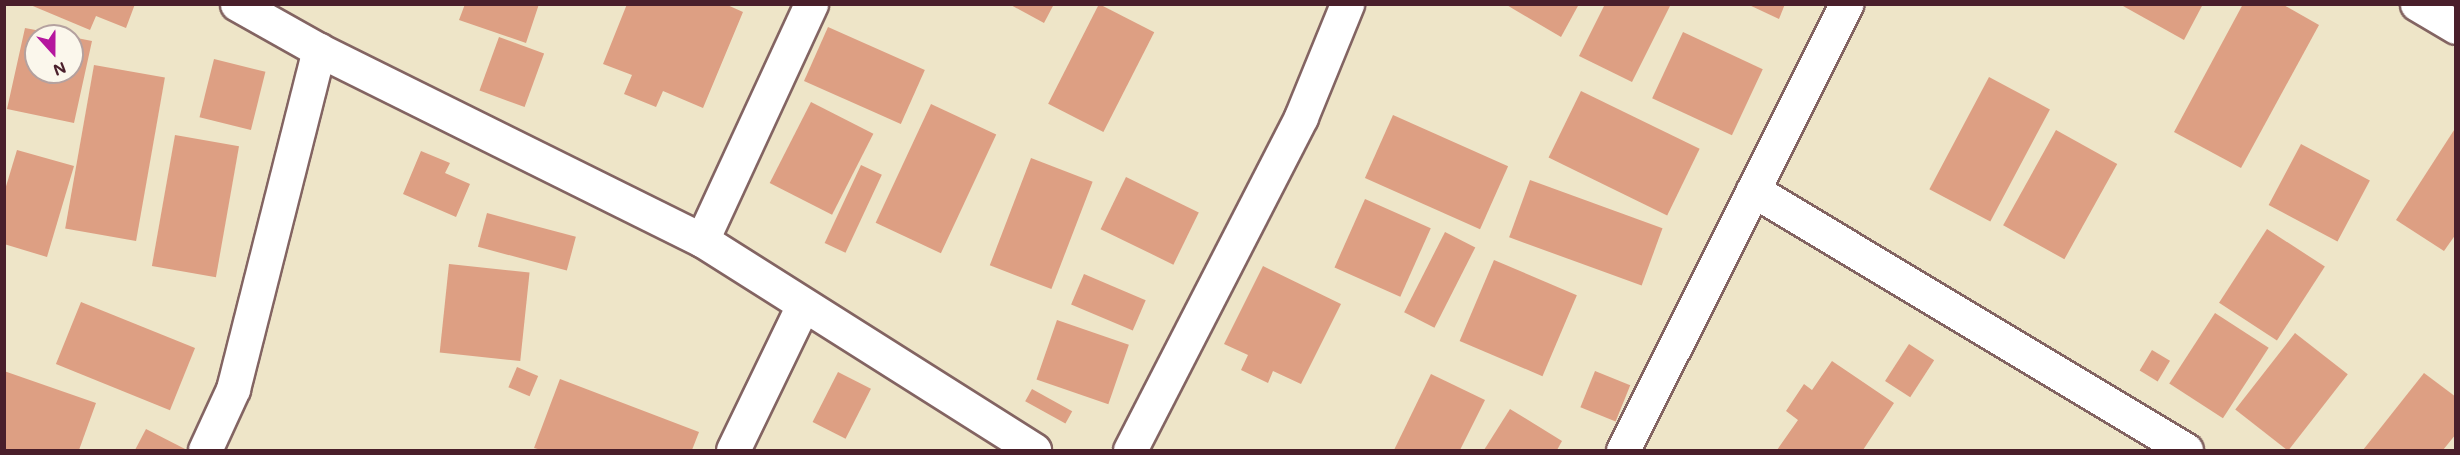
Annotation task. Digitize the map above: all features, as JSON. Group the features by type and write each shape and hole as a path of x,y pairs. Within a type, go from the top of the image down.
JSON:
{"street":[{"path":"237,4 319,50 702,240 1034,450"},
{"path":"702,240 811,4"},
{"path":"1130,450 1301,117 1347,4"},
{"path":"1623,450 1846,4"},
{"path":"2417,4 2456,27"},
{"path":"205,450 233,389 319,50"},
{"path":"1754,190 2186,450"},
{"path":"733,450 803,304"}],"building":[{"path":"28,4 135,4 126,28 96,16 90,30 84,27 84,24 76,24"},
{"path":"465,4 539,4 526,43 459,20"},
{"path":"627,4 725,4 743,12 703,108 663,91 656,107 624,94 632,75 603,64"},
{"path":"1009,4 1054,4 1044,23"},
{"path":"1099,4 1154,32 1103,132 1048,104"},
{"path":"1505,4 1579,4 1561,37"},
{"path":"1605,4 1671,4 1632,82 1579,56"},
{"path":"1747,4 1785,4 1779,19"},
{"path":"2124,4 2203,4 2184,40 2123,6"},
{"path":"2243,4 2282,4 2319,25 2241,168 2174,132"},
{"path":"828,27 925,70 901,124 804,81"},
{"path":"24,32 24,84 83,84 74,123 7,109"},
{"path":"1683,32 1763,69 1732,135 1652,98"},
{"path":"499,37 544,53 525,107 480,91"},
{"path":"84,39 92,41 84,77"},
{"path":"214,59 265,72 251,130 199,117"},
{"path":"94,65 165,78 136,241 65,228"},
{"path":"1989,77 2050,109 1990,222 1929,189"},
{"path":"1581,91 1700,149 1667,215 1549,158"},
{"path":"811,102 873,134 832,215 770,183"},
{"path":"931,104 996,134 941,253 876,223"},
{"path":"1393,115 1508,166 1480,229 1365,178"},
{"path":"2456,127 2456,234 2444,251 2396,220"},
{"path":"2056,130 2117,164 2064,259 2003,225"},
{"path":"175,135 239,146 216,277 152,266"},
{"path":"2301,144 2370,181 2337,242 2269,205"},
{"path":"17,150 74,166 47,257 4,244 4,193"},
{"path":"421,151 450,163 445,173 470,184 456,217 403,194"},
{"path":"1031,158 1093,182 1051,289 990,265"},
{"path":"861,165 882,175 845,253 825,243"},
{"path":"1126,177 1199,213 1173,265 1101,229"},
{"path":"1530,180 1662,228 1642,286 1509,237"},
{"path":"1365,199 1431,228 1400,297 1334,268"},
{"path":"487,213 576,237 567,271 478,247"},
{"path":"2267,229 2325,267 2277,340 2219,303"},
{"path":"1445,232 1475,247 1434,328 1404,312"},
{"path":"1494,260 1577,295 1542,376 1460,341"},
{"path":"449,264 530,272 520,361 440,353"},
{"path":"1263,266 1341,304 1301,384 1273,371 1268,383 1241,370 1248,355 1224,344"},
{"path":"1084,274 1146,300 1133,331 1071,304"},
{"path":"81,302 195,348 170,410 56,364"},
{"path":"2215,313 2269,348 2223,418 2169,383"},
{"path":"1057,320 1129,345 1108,404 1036,380"},
{"path":"2295,333 2348,374 2289,450 2235,409"},
{"path":"1909,344 1934,360 1910,397 1885,381"},
{"path":"2152,350 2170,361 2158,381 2140,371"},
{"path":"1832,361 1894,403 1863,450 1777,450 1798,420 1786,411 1804,384 1812,390"},
{"path":"517,367 538,376 530,396 508,387"},
{"path":"4,371 96,403 79,450 4,450"},
{"path":"1595,371 1630,385 1616,421 1580,407"},
{"path":"838,372 871,389 846,439 813,422"},
{"path":"2424,373 2456,397 2456,434 2443,450 2363,450"},
{"path":"1431,374 1485,400 1460,450 1394,450"},
{"path":"560,379 699,432 692,450 541,450 534,448"},
{"path":"1032,389 1072,411 1065,424 1025,401"},
{"path":"1510,409 1562,441 1557,450 1484,450"},
{"path":"146,429 187,450 135,450"}]}
